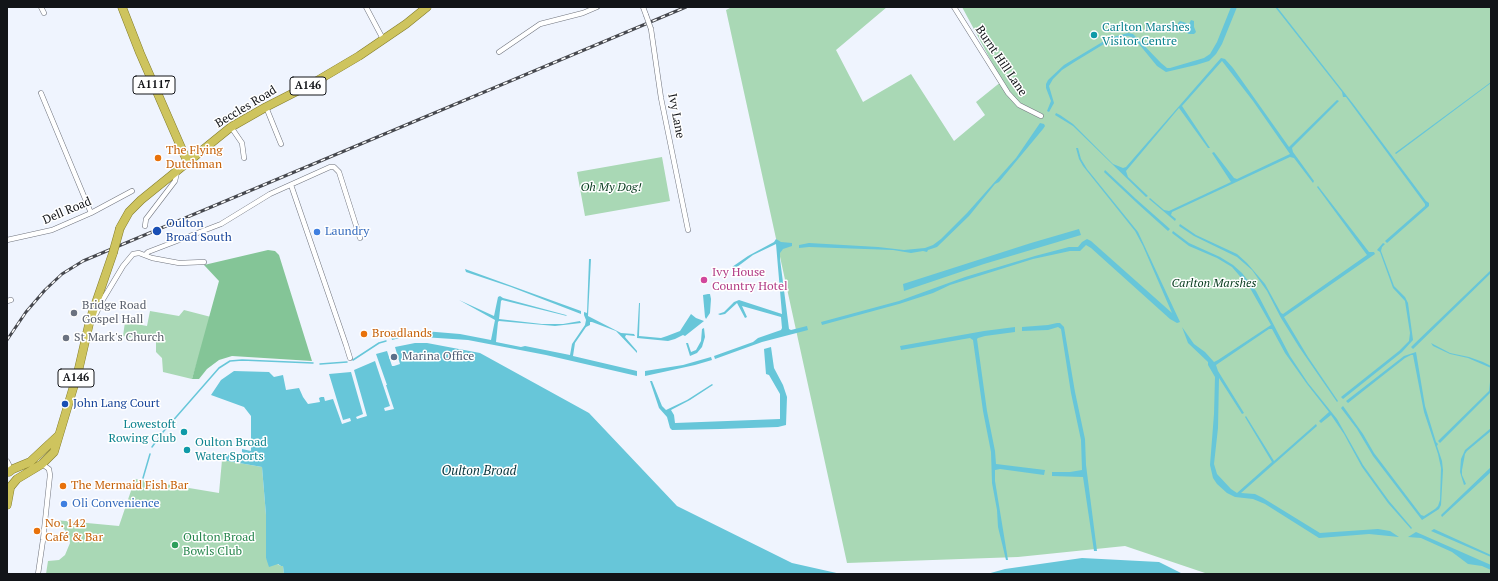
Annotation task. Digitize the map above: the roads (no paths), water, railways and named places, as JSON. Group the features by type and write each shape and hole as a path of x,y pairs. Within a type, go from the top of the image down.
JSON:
{"highway":[{"name":"A1117","path":"122,7 187,162"},
{"name":"Beccles Road","path":"177,171 231,127 315,82 359,56 427,7"},
{"name":"A146","path":"10,488 24,474 42,464 54,452 78,372 90,320 120,228 129,212 141,200 177,171"},
{"path":"7,505 13,479 8,471 30,462 60,434"}],"street":[{"path":"41,7 44,13"},
{"path":"366,7 383,40"},
{"path":"499,52 540,24 583,13 597,7"},
{"name":"Ivy Lane","path":"643,7 651,29 662,98 688,230"},
{"name":"Burnt Hill Lane","path":"954,7 1008,93 1019,105 1041,116"},
{"path":"41,93 91,213"},
{"path":"266,107 281,144"},
{"path":"231,127 242,143 244,158"},
{"path":"145,255 148,252 221,224 270,194 330,167 337,169 340,172 360,238"},
{"name":"Beccles Road","path":"145,226 146,219 175,181 177,171"},
{"path":"291,185 350,358"},
{"name":"Dell Road","path":"7,239 52,230 91,213 132,191"},
{"path":"90,320 96,314 102,301 133,254 139,253 164,261 204,262"},
{"path":"7,461 8,471"},
{"path":"38,574 50,475 49,469 42,464"}],"water":[{"path":"1231,7 1237,7 1222,44 1216,54 1209,61 1166,72 1157,66 1134,38 1128,36 1115,39 1104,44 1062,70 1053,79 1049,86 1054,103 1049,112 1047,111 1051,101 1046,88 1048,80 1064,65 1109,38 1128,33 1133,34 1161,63 1167,68 1170,68 1204,58 1210,54 1217,42"},
{"path":"1275,7 1277,7 1354,105 1429,203 1429,206 1387,243 1385,241 1425,206 1425,204 1346,97 1343,97 1342,92"},
{"path":"1191,20 1194,21 1196,32 1194,34 1189,34 1178,28 1178,23 1180,21 1189,24"},
{"path":"1221,58 1225,59 1233,68 1289,147 1337,100 1339,101 1292,148 1293,152 1314,181 1313,183 1294,158 1290,157 1172,212 1171,215 1176,219 1175,221 1149,199 1150,198 1164,210 1169,211 1231,182 1212,153 1214,152 1234,178 1237,179 1290,154 1253,101 1222,61 1182,106 1210,148 1208,148 1179,108 1126,171 1128,177 1148,196 1146,197 1073,126 1055,115 1056,113 1060,115 1073,124 1113,164 1123,168 1126,167"},
{"path":"1491,82 1396,154 1395,153"},
{"path":"1040,123 1044,124 1045,126 1043,129 999,182 995,184 969,216 937,247 928,250 927,252 923,251 911,253 893,250 809,247 799,248 799,245 809,243 904,250 925,248 933,245 967,213 1016,158"},
{"path":"1076,148 1078,148 1081,159 1087,169 1138,232 1180,322 1177,323 1170,319 1086,245 1080,251 1070,251 1033,259 950,285 933,293 899,304 822,325 821,322 899,301 965,277 1035,256 1069,247 1078,247 1087,239 1172,313 1135,231 1083,166"},
{"path":"1105,170 1170,229 1168,231 1138,204 1104,172"},
{"path":"1318,186 1369,252 1374,252 1375,254 1284,317 1308,357 1338,401 1337,402 1299,347 1281,318 1267,291 1252,270 1237,257 1194,236 1179,226 1180,224 1196,235 1237,254 1247,263 1265,284 1281,313 1283,314 1367,255 1317,187"},
{"path":"1079,229 1081,235 984,264 904,291 903,284"},
{"path":"1173,231 1189,243 1220,257 1242,273 1256,291 1290,356 1308,383 1337,419 1363,465 1389,501 1412,528 1411,529 1388,503 1362,467 1344,434 1331,415 1321,423 1319,421 1329,412 1285,353 1272,329 1269,329 1216,365 1218,371 1244,413 1242,414 1219,378 1218,428 1214,464 1217,474 1231,489 1237,493 1272,462 1245,417 1246,416 1274,461 1316,424 1317,426 1241,493 1255,494 1263,498 1320,533 1378,529 1390,531 1399,537 1369,534 1319,538 1265,504 1253,499 1235,497 1227,493 1217,484 1213,478 1210,465 1215,377 1208,365 1208,362 1188,343 1182,327 1194,344 1205,352 1214,362 1271,325 1250,288 1232,267 1217,258 1189,246 1172,233"},
{"path":"776,239 781,242 792,243 792,246 783,249 780,253 789,329 791,330 807,326 808,330 762,342 715,359 714,356 781,330 781,317 742,306 747,317 745,318 737,303 725,314 718,314 724,312 734,302 739,300 782,314 776,244 753,255 733,270 732,267 748,256 774,242"},
{"path":"1383,243 1385,244 1381,251 1394,286 1405,297 1408,303 1413,340 1402,352 1343,399 1341,397 1399,351 1409,341 1410,333 1405,301 1393,288 1380,252 1377,250"},
{"path":"589,259 591,259 588,316 621,333 634,334 635,336 626,335 625,337 637,353 616,331 590,322 590,325 586,327 575,343 573,356 637,371 637,376 546,355 468,340 407,336 392,340 391,335 412,330 460,334 491,340 495,320 459,300 494,316 498,297 500,296 567,316 502,300 499,319 542,324 563,324 580,321 581,323 555,326 499,321 496,342 570,355 572,344 585,325 586,320 584,312 587,313"},
{"path":"465,269 581,311 581,314 511,287 466,272"},
{"path":"1491,270 1491,273 1413,349 1411,347"},
{"path":"710,294 710,313 706,319 703,295"},
{"path":"639,303 639,336 661,338 680,331 691,314 704,321 685,336 683,335 668,341 637,338"},
{"path":"1060,323 1064,327 1085,439 1086,465 1097,551 1094,551 1083,477 1052,476 1052,472 1082,470 1081,440 1071,393 1061,329 1058,327 1048,330 1022,331 1022,327"},
{"path":"1015,327 1015,332 985,336 977,339 996,464 1045,470 1044,475 1000,469 995,470 995,481 1008,560 1006,560 998,527 997,510 992,483 991,452 983,411 973,340 970,338 901,350 900,346"},
{"path":"704,328 705,337 702,347 697,353 690,356 686,343 688,343 691,352 696,350 701,341 702,329"},
{"name":"Oulton Broad","path":"415,343 427,343 480,353 589,413 677,506 792,563 841,574 284,574 283,566 278,564 269,567 266,558 266,515 262,467 222,460 224,454 250,458 250,455 242,452 242,449 251,451 251,416 244,407 211,395 221,380 234,371 269,372 274,377 283,375 286,390 299,388 308,404 320,402 319,398 321,397 324,397 325,401 333,399 342,424 351,421 350,418 343,420 329,374 351,372 363,414 356,417 357,419 367,416 354,370 375,361 390,406 384,408 385,411 394,409 376,354 387,351 392,366 394,366 400,364 395,347"},
{"path":"1431,343 1450,353 1483,362 1491,366 1491,368 1468,358 1450,354 1433,346"},
{"path":"771,347 774,368 783,385 787,397 786,425 778,427 720,429 672,430 670,428 667,417 659,408 650,381 652,381 662,406 666,410 687,400 712,384 713,385 671,410 674,415 675,423 780,419 780,394 769,375 766,374 764,349"},
{"path":"1416,352 1425,406 1436,442 1438,444 1437,446 1442,461 1443,470 1441,505 1439,509 1422,520 1373,456 1357,429 1341,408 1343,406 1363,434 1374,453 1421,515 1424,516 1435,509 1440,500 1441,468 1424,412 1413,355 1405,358 1348,403 1346,401 1404,356"},
{"path":"711,357 712,360 695,365 645,376 645,371 683,365"},
{"path":"1490,382 1491,392 1440,443 1438,441 1489,391"},
{"path":"1491,428 1491,431 1465,454 1462,470 1462,475 1466,484 1464,485 1460,472 1461,459 1465,450"},
{"path":"1491,467 1491,472 1442,517 1441,515"},
{"path":"1434,529 1491,555 1491,557 1431,531"},
{"path":"1416,532 1491,565 1491,570 1482,566 1468,564 1452,552 1421,538 1408,537"},
{"path":"1082,558 1159,562 1183,574 987,574 1005,569"}],"waterway":[{"path":"353,360 379,343 386,341"},
{"path":"152,447 163,432 219,368 230,361 242,360 313,363"},
{"path":"320,364 347,362"},
{"path":"143,478 150,454"}],"railway":[{"path":"7,340 26,312 45,290 62,274 83,261 686,7"}],"place":[{"name":"Carlton Marshes Visitor Centre","path":"1094,35"},
{"name":"The Flying Dutchman","path":"158,158"},
{"name":"Oulton Broad South","path":"157,231"},
{"name":"Laundry","path":"317,232"},
{"name":"Ivy House Country Hotel","path":"704,280"},
{"name":"Bridge Road Gospel Hall","path":"74,313"},
{"name":"Broadlands","path":"364,334"},
{"name":"St Mark's Church","path":"66,338"},
{"name":"Marina Office","path":"394,357"},
{"name":"John Lang Court","path":"65,404"},
{"name":"Lowestoft Rowing Club","path":"184,432"},
{"name":"Oulton Broad Water Sports","path":"187,450"},
{"name":"The Mermaid Fish Bar","path":"63,486"},
{"name":"Oli Convenience","path":"64,504"},
{"name":"No. 142 Café & Bar","path":"37,531"},
{"name":"Oulton Broad Bowls Club","path":"175,545"}],"park label":[{"name":"Oh My Dog!","path":"611,188"},
{"name":"Carlton Marshes","path":"1214,284"}]}
